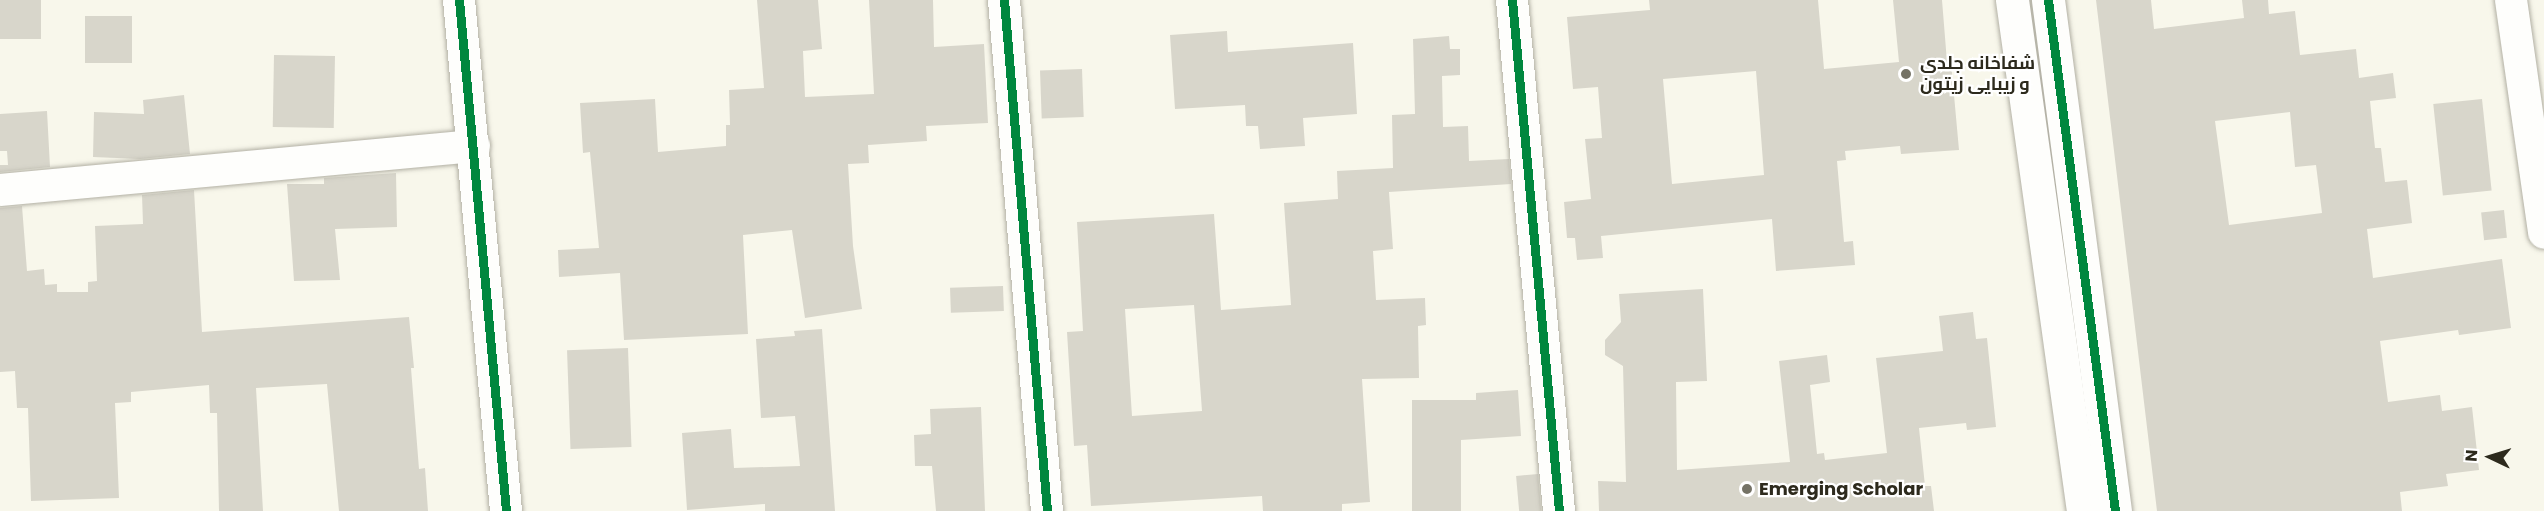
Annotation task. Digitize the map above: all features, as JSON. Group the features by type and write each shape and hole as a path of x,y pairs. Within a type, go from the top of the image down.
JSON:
{"main road":[{"path":"2012,0 2083,511"},
{"path":"2048,0 2115,511"}],"street":[{"path":"459,0 506,511"},
{"path":"1004,0 1047,511"},
{"path":"1512,0 1559,511"},
{"path":"2511,0 2544,233"},
{"path":"0,190 474,146"}],"building":[{"path":"0,0 41,0 41,39 0,39"},
{"path":"757,0 818,0 822,49 803,51 805,97 874,94 869,0 933,0 934,47 984,44 988,123 926,126 927,141 868,145 869,163 848,164 853,246 862,309 805,318 792,230 743,235 748,334 624,340 620,273 559,277 558,250 599,248 590,152 583,153 580,103 655,99 658,152 726,146 726,125 730,125 729,90 764,88"},
{"path":"1649,0 1818,0 1824,69 1899,62 1893,0 1942,0 1947,62 1951,62 1959,150 1901,154 1900,146 1845,151 1846,160 1837,161 1844,242 1853,241 1855,265 1776,271 1772,219 1601,236 1603,258 1577,260 1575,238 1567,238 1564,202 1591,199 1585,139 1602,138 1598,87 1573,89 1567,17 1650,10","holes":["1756,71 1764,175 1672,184 1663,79"]},
{"path":"2096,0 2151,0 2154,29 2244,18 2242,0 2268,0 2269,14 2295,11 2300,55 2356,49 2359,78 2393,73 2396,98 2370,101 2375,148 2381,148 2385,182 2407,180 2412,223 2367,229 2373,278 2502,259 2511,328 2459,335 2458,330 2380,341 2388,402 2440,395 2442,411 2472,407 2479,470 2446,474 2448,486 2400,492 2402,511 2157,511","holes":["2290,112 2295,167 2316,165 2322,213 2229,225 2215,121"]},
{"path":"85,16 132,16 132,63 85,63"},
{"path":"1227,31 1228,52 1353,43 1357,114 1303,118 1305,146 1260,149 1258,126 1246,126 1245,105 1175,109 1170,35"},
{"path":"1449,36 1450,49 1460,49 1460,75 1442,76 1443,127 1468,126 1469,161 1509,159 1511,184 1389,192 1393,249 1373,251 1376,300 1425,298 1426,325 1418,326 1419,378 1362,379 1370,502 1342,504 1342,511 1263,511 1262,496 1091,506 1087,445 1074,446 1067,332 1083,331 1077,222 1214,214 1221,310 1291,305 1284,203 1338,199 1337,171 1393,168 1392,115 1415,114 1413,39","holes":["1194,305 1202,411 1132,416 1125,309"]},
{"path":"274,55 335,56 334,128 273,127"},
{"path":"1082,69 1084,117 1042,118 1040,70"},
{"path":"184,95 190,154 140,159 93,157 94,112 144,114 143,100"},
{"path":"2482,99 2492,190 2443,196 2433,104"},
{"path":"47,111 50,167 0,172 0,165 8,165 7,151 0,151 0,114"},
{"path":"396,173 397,227 335,229 340,280 294,281 287,184 324,184 324,178"},
{"path":"194,190 202,332 409,317 419,469 425,468 428,511 339,511 327,384 256,388 263,511 219,511 217,413 210,413 209,385 131,392 131,402 115,403 119,498 31,501 28,408 17,408 15,371 0,372 0,208 22,206 27,271 44,269 45,285 57,284 57,292 88,292 88,282 97,281 95,226 143,224 142,195"},
{"path":"2504,210 2507,238 2484,240 2481,212"},
{"path":"1003,286 1004,311 951,313 950,288"},
{"path":"1703,289 1707,381 1676,382 1677,470 1790,462 1779,361 1827,355 1830,382 1810,385 1817,454 1824,453 1825,460 1887,453 1876,358 1943,351 1939,316 1973,312 1976,339 1987,338 1996,427 1967,430 1966,423 1919,428 1925,486 1931,486 1934,511 1599,511 1598,481 1626,482 1623,366 1605,355 1605,340 1621,322 1619,294"},
{"path":"822,329 835,511 765,511 765,504 687,510 682,433 731,429 734,468 800,466 795,416 761,418 756,339 795,336 794,331"},
{"path":"628,348 631,447 570,449 567,350"},
{"path":"1518,390 1521,436 1461,440 1461,511 1412,511 1412,400 1476,400 1476,393"},
{"path":"981,407 985,511 936,511 932,466 915,466 914,435 931,434 930,409"},
{"path":"1538,474 1541,511 1519,511 1516,476"}],"cycle path":[{"path":"459,0 506,511"},
{"path":"1004,0 1047,511"},
{"path":"1512,0 1559,511"},
{"path":"2048,0 2115,511"}],"place":[{"name":"شفاخانه جلدی و زیبایی زیتون","path":"1906,74"},
{"name":"Emerging Scholar","path":"1747,489"}]}
